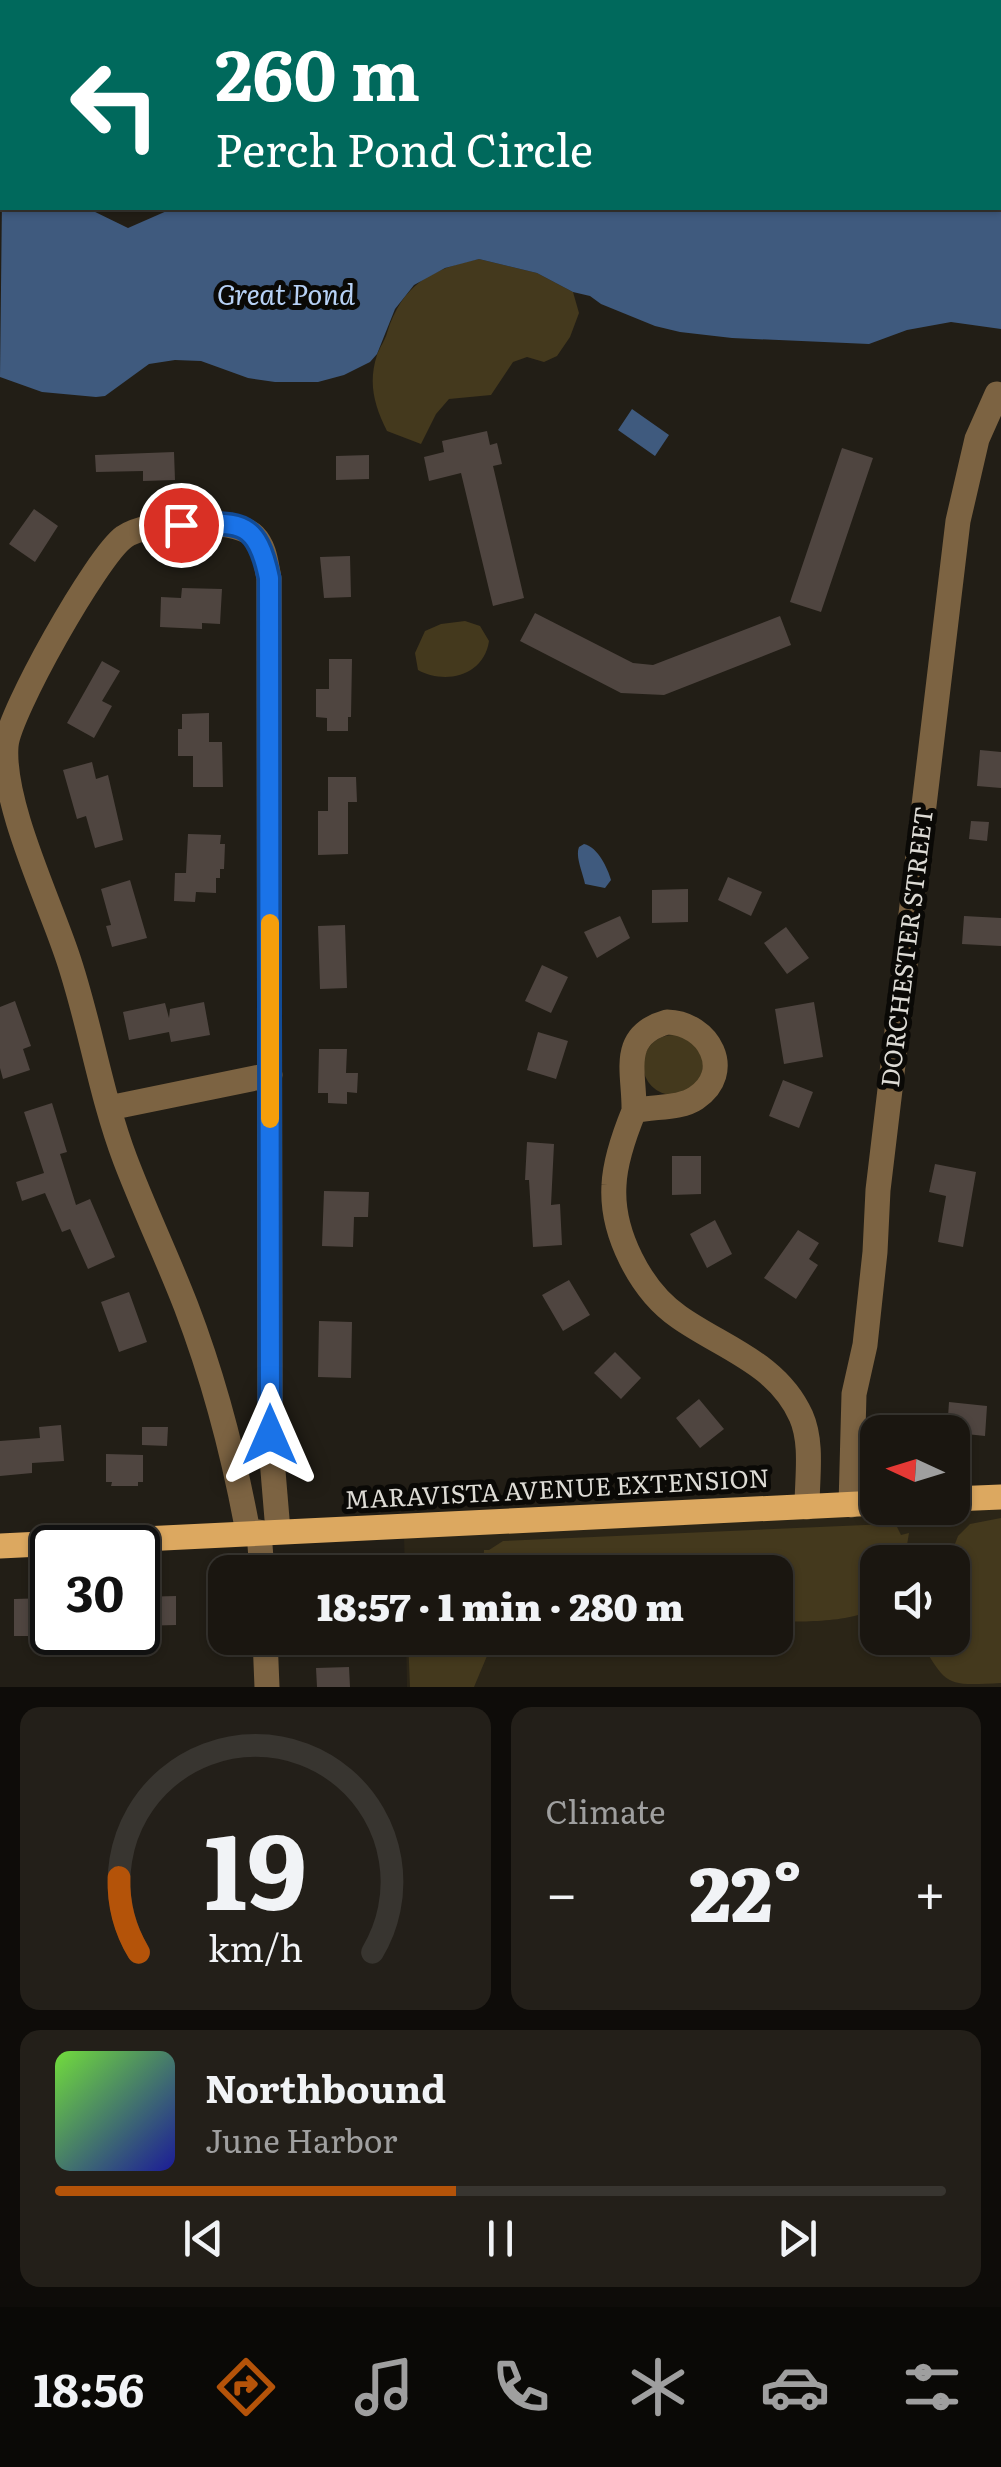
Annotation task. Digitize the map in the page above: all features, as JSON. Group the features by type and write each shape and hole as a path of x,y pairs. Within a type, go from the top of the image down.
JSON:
{"main road":[{"path":"970,1498 1001,1496"},
{"name":"MARAVISTA AVENUE EXTENSION","path":"0,1546 860,1504"}],"street":[{"name":"DORCHESTER STREET","path":"851,1505 854,1394 865,1345 880,1171 958,521 977,440 996,394"},
{"path":"262,1532 193,1326 125,1158 69,960 8,788 6,744 22,703 104,556 124,537 144,526 219,524 245,528 258,540 264,553 269,592 270,1435 262,1555"},
{"path":"109,1108 270,1074"},
{"path":"634,1111 614,1179 615,1208 630,1255 649,1288 666,1307 752,1358 790,1397 800,1413 808,1440 807,1507"},
{"path":"266,1655 267,1687"}],"shaded area":[{"path":"479,259 537,273 573,292 579,313 570,337 557,356 544,362 527,357 513,362 491,395 449,399 436,414 421,444 387,431 376,403 373,375 393,316 410,291 432,274"},
{"path":"465,621 480,626 489,641 480,662 451,677 418,670 415,653 425,631"},
{"path":"673,1035 694,1044 703,1065 694,1086 673,1095 652,1086 643,1065 652,1044"},
{"path":"1001,1508 1001,1687 407,1687 406,1655 793,1655 793,1555 404,1555 404,1538 860,1515 860,1525 970,1525 970,1510"},
{"path":"1001,1518 1001,1683 949,1680 928,1655 970,1655 970,1545 955,1545 970,1524"},
{"path":"865,1525 891,1525 901,1535 909,1533 907,1545 860,1545 860,1614 793,1621 793,1555 484,1555 484,1550 503,1541"},
{"path":"409,1655 487,1656 474,1687 410,1687"}],"water":[{"name":"Great Pond","path":"2,210 91,210 128,228 169,210 1001,210 1001,329 951,322 907,330 869,344 680,332 601,304 537,273 479,259 445,268 414,285 395,309 370,362 318,382 248,378 201,361 175,360 149,364 105,396 96,397 42,392 0,377"},
{"path":"632,409 669,435 655,456 618,430"},
{"path":"584,844 594,849 605,865 611,880 605,888 585,884 578,855"}],"building":[{"path":"487,431 490,445 497,443 502,464 493,466 524,598 493,606 461,473 429,481 424,457 444,452 442,441"},
{"path":"842,448 873,458 821,612 790,602"},
{"path":"174,452 175,480 143,481 143,471 96,472 95,455"},
{"path":"369,455 369,479 336,480 336,456"},
{"path":"34,509 58,526 35,562 9,544"},
{"path":"350,556 351,597 324,598 320,557"},
{"path":"182,588 222,589 220,624 202,623 202,629 160,627 161,597 181,598"},
{"path":"535,613 633,663 653,665 780,616 791,645 664,695 621,693 520,641"},
{"path":"329,659 352,659 348,731 327,731 327,718 316,717 316,689 329,689"},
{"path":"102,661 120,671 102,701 112,706 94,738 67,723"},
{"path":"209,713 209,742 222,742 223,787 193,787 193,756 178,756 178,729 182,729 182,714"},
{"path":"980,750 1001,752 1001,788 977,786"},
{"path":"92,762 96,779 108,775 123,840 95,848 86,816 77,819 63,770"},
{"path":"328,777 356,777 357,802 348,802 348,854 318,855 318,811 328,811"},
{"path":"971,821 989,822 987,841 969,839"},
{"path":"188,834 221,835 220,844 225,844 224,869 216,878 216,893 196,892 195,902 174,901 175,873 186,873"},
{"path":"728,877 762,892 751,916 718,900"},
{"path":"130,880 147,938 112,947 106,926 111,925 101,889"},
{"path":"688,889 688,922 652,923 652,890"},
{"path":"620,916 630,938 597,958 584,932"},
{"path":"964,916 1001,918 1001,946 962,944"},
{"path":"345,925 347,988 320,989 318,926"},
{"path":"786,927 809,958 787,974 764,943"},
{"path":"542,965 568,977 551,1013 525,1001"},
{"path":"15,1001 31,1046 23,1049 30,1070 3,1079 0,1007"},
{"path":"204,1002 210,1035 171,1042 169,1032 129,1040 123,1012 165,1003 169,1018 170,1009"},
{"path":"814,1002 823,1057 784,1064 775,1009"},
{"path":"538,1032 568,1041 556,1079 527,1070"},
{"path":"319,1049 347,1049 346,1073 358,1073 357,1093 347,1092 347,1104 328,1103 328,1093 318,1093"},
{"path":"783,1080 813,1092 799,1128 769,1116"},
{"path":"52,1103 67,1152 60,1154 76,1205 90,1199 115,1257 88,1269 70,1229 62,1232 45,1193 22,1201 16,1182 44,1173 24,1112"},
{"path":"527,1142 554,1144 551,1205 560,1204 562,1245 533,1247 529,1180 525,1180"},
{"path":"672,1156 701,1156 701,1194 672,1195"},
{"path":"935,1164 976,1172 963,1247 938,1242 946,1196 929,1192"},
{"path":"324,1191 369,1192 368,1217 354,1217 353,1247 322,1246"},
{"path":"715,1220 732,1254 707,1268 690,1234"},
{"path":"798,1230 819,1243 809,1259 818,1265 796,1299 764,1278"},
{"path":"569,1280 590,1315 563,1331 542,1295"},
{"path":"129,1292 147,1342 119,1352 101,1302"},
{"path":"319,1321 352,1322 351,1378 318,1377"},
{"path":"615,1352 641,1378 621,1399 594,1373"},
{"path":"699,1399 724,1429 700,1448 676,1418"},
{"path":"949,1402 987,1406 985,1436 970,1434 970,1415 948,1415"},
{"path":"61,1425 64,1461 32,1463 32,1473 0,1476 0,1441 40,1438 39,1427"},
{"path":"142,1427 168,1427 167,1446 142,1445"},
{"path":"106,1454 143,1455 143,1482 138,1482 138,1486 111,1486 112,1482 106,1482"},
{"path":"160,1596 176,1596 176,1625 160,1625"},
{"path":"14,1599 30,1599 30,1636 14,1636"},
{"path":"349,1667 350,1687 317,1687 316,1668"}],"slow traffic":[{"path":"270,923 270,1119"}],"route":[{"path":"181,525 245,528 258,540 269,578 270,1435"}]}
